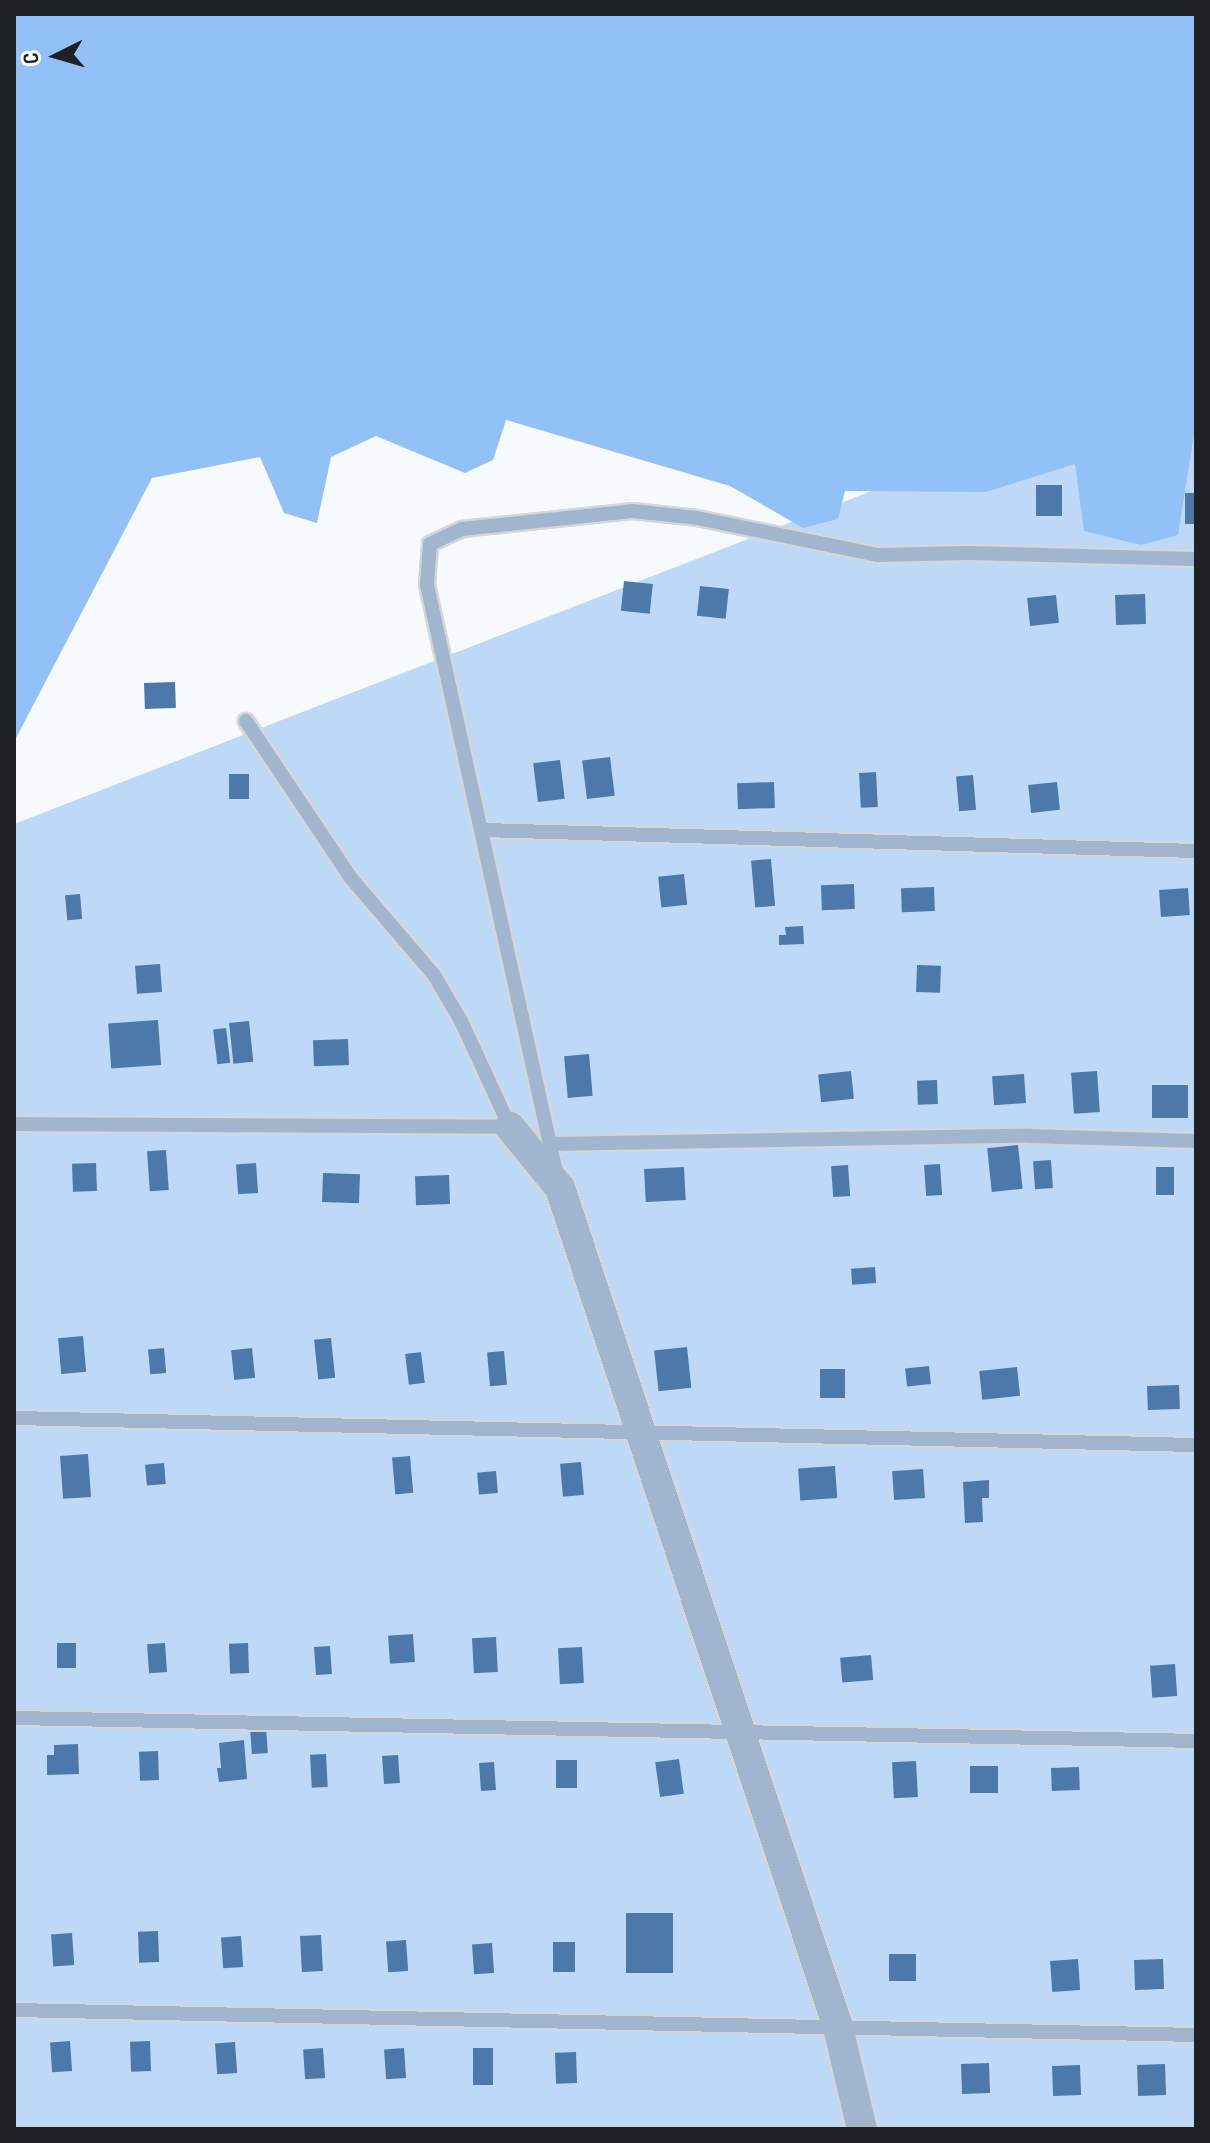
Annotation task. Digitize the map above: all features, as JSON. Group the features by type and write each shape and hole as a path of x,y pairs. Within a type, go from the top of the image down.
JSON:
{"street":[{"path":"510,1127 560,1188 838,2027 862,2129"}],"lane":[{"path":"560,1188 427,585 430,544 462,529 632,511 697,518 878,555 967,553 1196,559"},
{"path":"14,1124 510,1127 461,1021 434,975 351,878 246,721"},
{"path":"483,830 1196,851"},
{"path":"550,1144 1030,1136 1196,1141"},
{"path":"14,1418 1196,1445"},
{"path":"14,1718 1196,1741"},
{"path":"14,2010 1196,2035"}],"shaded area":[{"path":"14,14 1196,14 1196,422 1178,535 1141,545 1084,531 1075,464 986,492 845,491 838,519 803,528 730,486 506,420 493,460 465,473 376,436 331,457 317,523 284,513 260,457 152,478 14,742"},
{"path":"1196,365 1196,2129 14,2129 14,824"}],"building":[{"path":"1036,485 1062,485 1062,516 1036,516"},
{"path":"1185,493 1196,493 1196,524 1185,524"},
{"path":"624,581 653,584 650,614 621,611"},
{"path":"700,586 729,589 726,619 697,616"},
{"path":"1145,594 1146,624 1116,625 1115,595"},
{"path":"1056,595 1059,623 1030,626 1027,598"},
{"path":"175,682 176,708 145,709 144,683"},
{"path":"610,757 615,796 587,799 582,760"},
{"path":"560,760 565,799 538,802 533,763"},
{"path":"876,772 878,807 861,808 859,773"},
{"path":"229,774 249,774 249,799 229,799"},
{"path":"973,775 976,810 959,811 956,776"},
{"path":"774,782 775,808 738,809 737,783"},
{"path":"1057,782 1060,810 1031,813 1028,785"},
{"path":"771,859 775,906 755,908 751,861"},
{"path":"684,874 687,905 661,908 658,877"},
{"path":"854,884 855,909 822,910 821,885"},
{"path":"934,887 935,911 902,912 901,888"},
{"path":"1188,888 1190,915 1161,917 1159,890"},
{"path":"80,894 82,919 67,920 65,895"},
{"path":"803,926 804,944 779,945 779,935 786,935 785,927"},
{"path":"160,964 162,992 137,994 135,966"},
{"path":"917,965 941,966 940,993 916,992"},
{"path":"158,1020 161,1065 111,1068 108,1023"},
{"path":"249,1021 253,1062 233,1064 229,1023"},
{"path":"226,1028 230,1063 217,1064 213,1030"},
{"path":"348,1039 349,1065 314,1066 313,1040"},
{"path":"589,1054 593,1096 568,1098 564,1056"},
{"path":"851,1071 854,1099 821,1102 818,1074"},
{"path":"1097,1071 1100,1112 1074,1114 1071,1073"},
{"path":"1024,1074 1026,1103 994,1105 992,1076"},
{"path":"937,1080 938,1104 918,1105 917,1081"},
{"path":"1152,1085 1188,1085 1188,1118 1152,1118"},
{"path":"1018,1145 1023,1189 992,1192 987,1148"},
{"path":"166,1150 169,1190 150,1191 147,1151"},
{"path":"1051,1160 1053,1188 1035,1189 1033,1161"},
{"path":"96,1163 97,1191 73,1192 72,1164"},
{"path":"256,1163 258,1193 238,1194 236,1164"},
{"path":"940,1164 942,1195 926,1196 924,1165"},
{"path":"848,1165 850,1196 833,1197 831,1166"},
{"path":"684,1167 686,1200 646,1202 644,1169"},
{"path":"1156,1167 1174,1167 1174,1195 1156,1195"},
{"path":"323,1173 360,1174 359,1203 322,1202"},
{"path":"449,1175 450,1204 416,1205 415,1176"},
{"path":"875,1267 876,1283 852,1285 851,1269"},
{"path":"83,1336 86,1372 61,1374 58,1338"},
{"path":"331,1338 335,1378 318,1380 314,1340"},
{"path":"687,1347 691,1388 658,1391 654,1350"},
{"path":"164,1348 166,1373 150,1374 148,1349"},
{"path":"252,1348 255,1378 234,1380 231,1350"},
{"path":"504,1351 507,1385 490,1386 487,1352"},
{"path":"421,1352 425,1383 409,1385 405,1354"},
{"path":"929,1366 931,1384 907,1386 905,1369"},
{"path":"1017,1367 1020,1396 982,1400 979,1371"},
{"path":"820,1369 845,1369 845,1398 820,1398"},
{"path":"1179,1385 1180,1409 1148,1410 1147,1386"},
{"path":"88,1454 91,1497 63,1499 60,1456"},
{"path":"410,1456 413,1493 395,1494 392,1458"},
{"path":"581,1462 584,1495 563,1497 560,1464"},
{"path":"164,1463 166,1484 147,1486 145,1465"},
{"path":"835,1466 837,1498 800,1501 798,1469"},
{"path":"923,1469 925,1498 894,1500 892,1471"},
{"path":"496,1471 498,1493 479,1495 477,1473"},
{"path":"989,1480 989,1498 982,1498 983,1522 965,1523 963,1482"},
{"path":"413,1634 415,1662 390,1664 388,1636"},
{"path":"496,1637 498,1672 474,1673 472,1638"},
{"path":"57,1643 76,1643 76,1668 57,1668"},
{"path":"165,1643 167,1672 149,1673 147,1644"},
{"path":"248,1643 249,1673 230,1674 229,1644"},
{"path":"330,1646 332,1674 316,1675 314,1647"},
{"path":"582,1647 584,1683 560,1684 558,1648"},
{"path":"871,1655 873,1680 842,1683 840,1658"},
{"path":"1175,1664 1177,1696 1152,1698 1150,1666"},
{"path":"266,1727 268,1753 252,1754 250,1728"},
{"path":"244,1740 247,1779 219,1782 219,1743"},
{"path":"78,1744 79,1774 47,1775 47,1755 54,1755 54,1745"},
{"path":"158,1751 159,1780 140,1781 139,1752"},
{"path":"326,1754 328,1787 312,1788 310,1755"},
{"path":"398,1755 400,1783 384,1784 382,1756"},
{"path":"679,1759 684,1794 660,1797 655,1762"},
{"path":"556,1760 577,1760 577,1788 556,1788"},
{"path":"916,1761 918,1797 894,1798 892,1762"},
{"path":"494,1762 496,1790 481,1791 479,1763"},
{"path":"970,1766 998,1766 998,1793 970,1793"},
{"path":"1079,1767 1080,1790 1052,1791 1051,1768"},
{"path":"626,1913 673,1913 673,1973 626,1973"},
{"path":"158,1931 159,1962 139,1963 138,1932"},
{"path":"72,1933 74,1965 53,1966 51,1934"},
{"path":"321,1935 323,1971 302,1972 300,1936"},
{"path":"241,1936 243,1967 223,1968 221,1937"},
{"path":"406,1940 408,1971 388,1972 386,1941"},
{"path":"553,1942 575,1942 575,1972 553,1972"},
{"path":"492,1943 494,1973 474,1974 472,1944"},
{"path":"889,1954 916,1954 916,1981 889,1981"},
{"path":"1078,1959 1080,1990 1052,1992 1050,1961"},
{"path":"1163,1959 1164,1989 1135,1990 1134,1960"},
{"path":"70,2041 72,2071 52,2072 50,2042"},
{"path":"150,2041 151,2071 131,2072 130,2042"},
{"path":"235,2042 237,2073 217,2074 215,2043"},
{"path":"323,2048 325,2078 305,2079 303,2049"},
{"path":"404,2048 406,2078 386,2079 384,2049"},
{"path":"473,2048 493,2048 493,2085 473,2085"},
{"path":"576,2052 577,2083 556,2084 555,2053"},
{"path":"989,2063 990,2093 962,2094 961,2064"},
{"path":"1165,2064 1166,2095 1138,2096 1137,2065"},
{"path":"1080,2065 1081,2095 1053,2096 1052,2066"}]}
